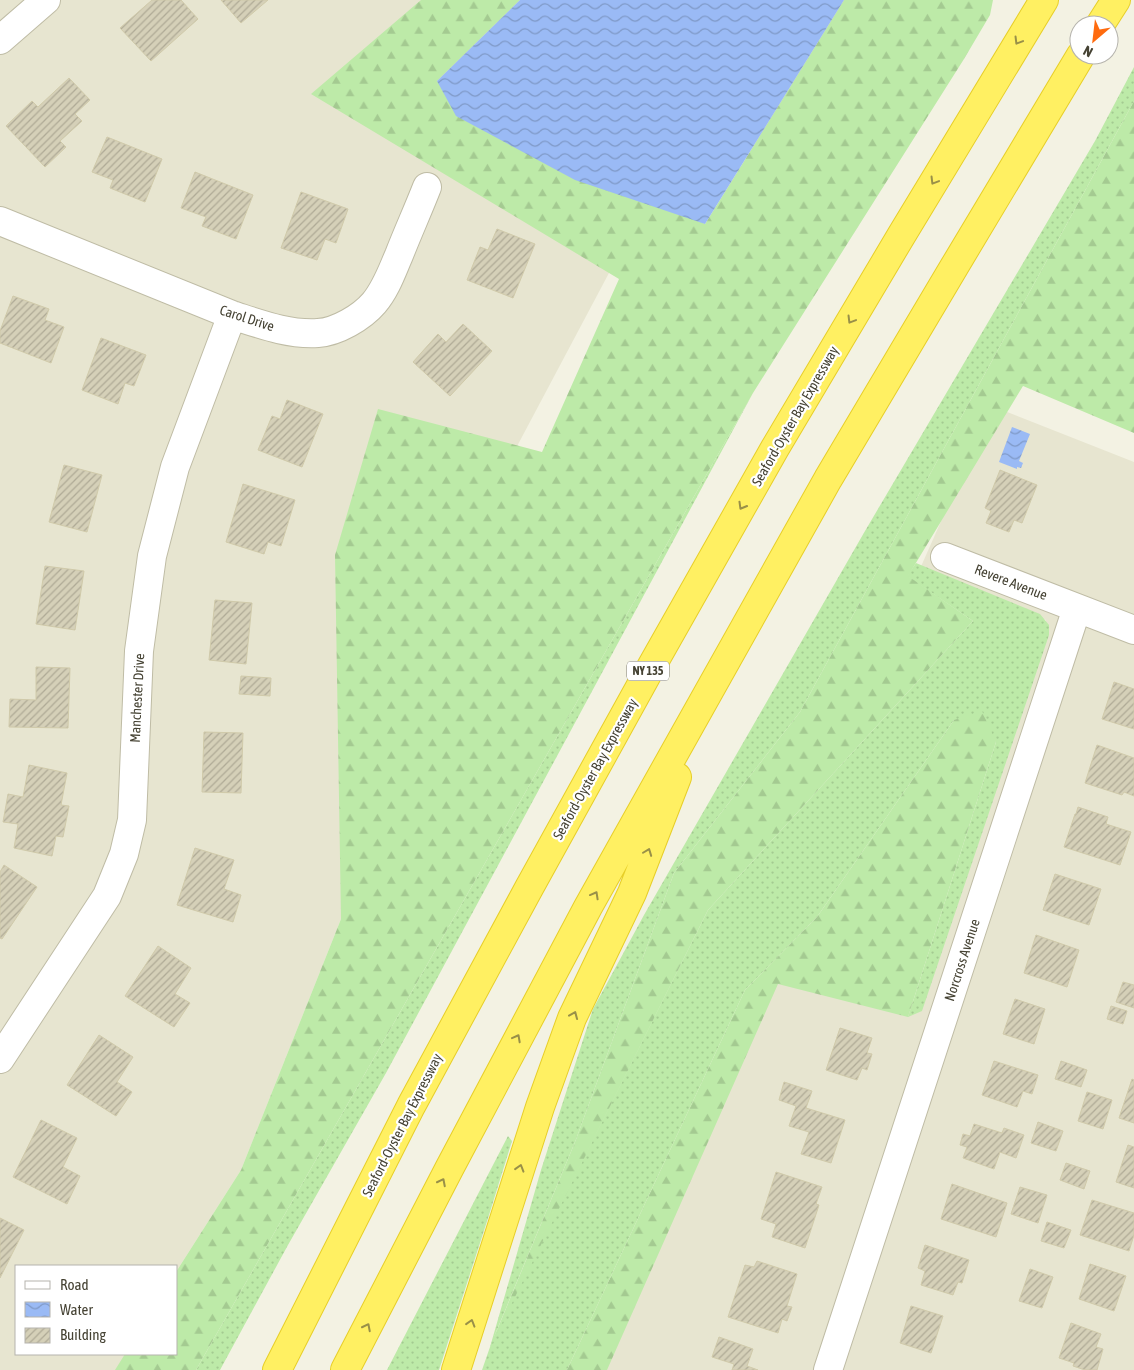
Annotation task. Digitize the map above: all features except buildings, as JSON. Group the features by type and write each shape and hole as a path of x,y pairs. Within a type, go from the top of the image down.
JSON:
{"highway":[{"name":"Seaford-Oyster Bay Expressway","path":"277,1370 416,1098 655,660 820,371 1044,0"},
{"path":"1106,15 1116,0"},
{"path":"345,1370 523,1027 711,687 828,479 1075,65"},
{"path":"456,1370 528,1142 569,1026 632,893 711,687"}],"street":[{"path":"0,40 46,0"},
{"name":"Carol Drive","path":"0,221 232,315 264,326 293,332 320,334 343,326 359,317 374,303 387,283 427,187"},
{"name":"Manchester Drive","path":"0,1059 107,896 124,854 132,820 139,651 152,556 175,467 232,315"},
{"name":"Revere Avenue","path":"945,557 1077,608"},
{"path":"1077,608 1134,630"},
{"name":"Norcross Avenue","path":"828,1370 1077,608"}],"shaded area":[{"path":"0,0 935,0 618,256 357,748 341,919 241,1170 178,1269 178,1265 15,1265 15,1355 134,1355 127,1370 0,1370"},
{"path":"992,406 1134,462 1134,1370 591,1370 773,958 921,1005 1046,620 919,571"}],"green space":[{"path":"421,0 520,0 437,81 705,224 844,0 993,0 990,15 964,59 753,393 196,1370 115,1370 124,1355 178,1355 178,1269 241,1170 341,919 335,555 378,409 542,452 619,279 311,94"},
{"path":"1134,67 1134,101 800,712 674,873 575,1142 494,1337 708,910 973,621 907,576 916,563 1040,614 1049,625 1049,635 922,1011 908,1017 996,742 954,720 817,917 745,990 567,1370 482,1370 541,1170 593,1009 644,915 865,531 1095,141"},
{"path":"1134,101 1134,433 1023,386 908,576 973,621 708,910 490,1347 575,1142 674,873 800,712"},
{"path":"753,393 386,1073 288,1245 220,1370 196,1370"},
{"path":"982,711 996,742 908,1017 778,984 607,1370 567,1370 745,990 817,917 954,720"},
{"path":"508,1136 512,1141 439,1370 387,1370"}],"water":[{"path":"520,0 844,0 705,224 575,180 456,116 437,81"},
{"path":"1012,427 1030,434 1019,461 1023,463 1021,468 1017,467 1017,469 999,462"}]}
